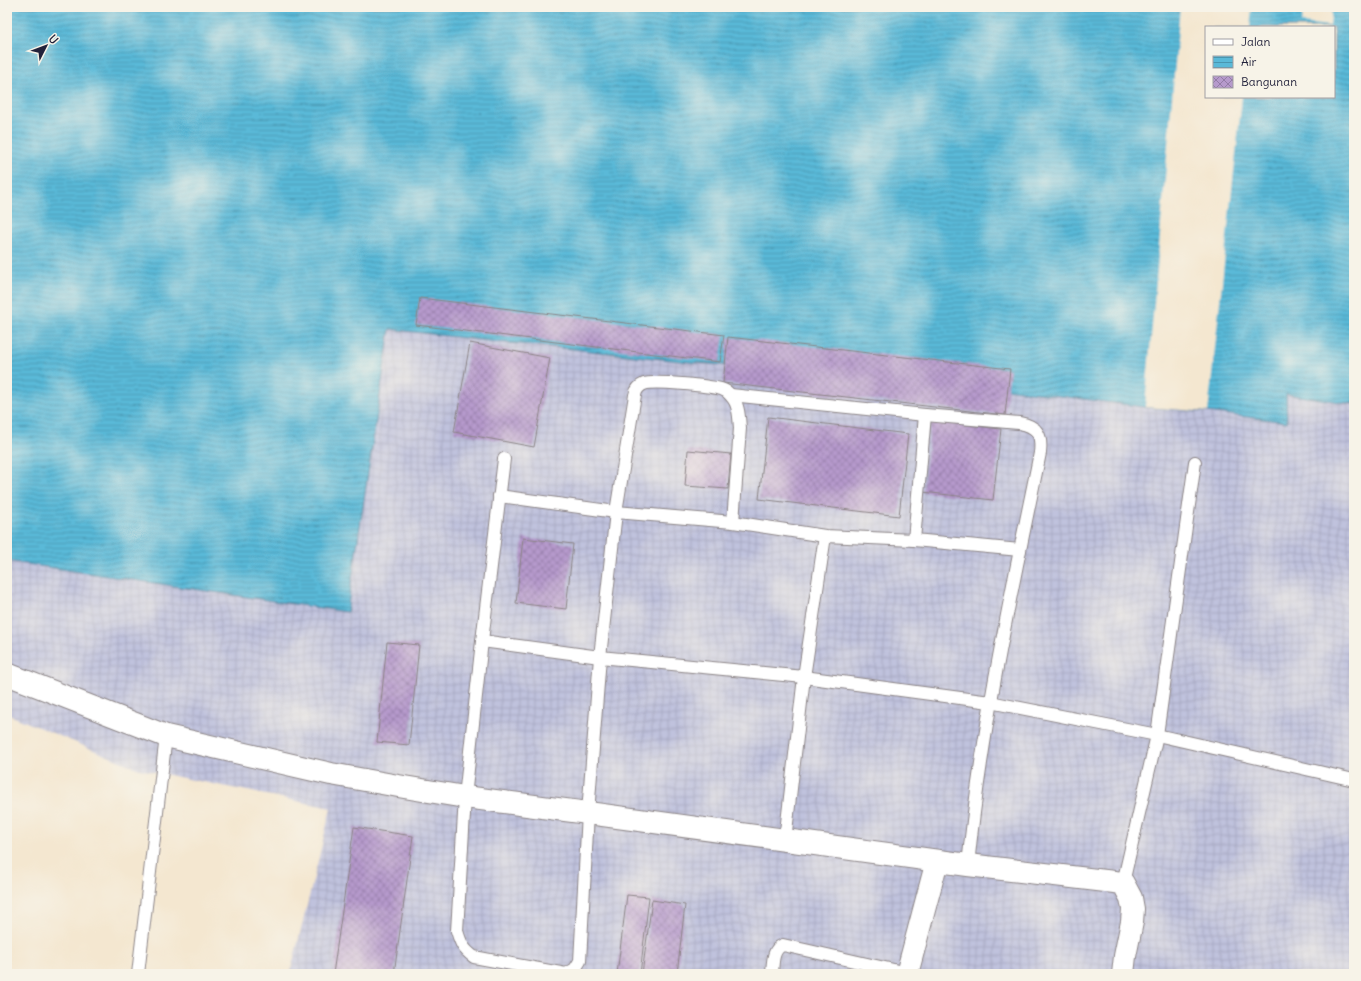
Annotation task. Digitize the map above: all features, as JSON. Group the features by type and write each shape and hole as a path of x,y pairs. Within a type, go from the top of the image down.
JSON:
{"street":[{"path":"7,674 166,736 331,774 404,788 937,861 1123,883 1131,898 1133,909 1123,974"},
{"path":"907,973 937,861"}],"lane":[{"path":"504,459 465,797 457,931 465,950 474,956 566,974 575,969 580,961 588,813 600,657 616,512 635,395 639,387 646,383 659,382 721,389 731,395 925,416 1019,423 1026,424 1038,431 1041,443 1040,453 990,702 973,815 968,865"},
{"path":"731,395 737,406 740,428 733,522"},
{"path":"914,540 925,416"},
{"path":"1123,883 1157,735 1195,462"},
{"path":"499,496 616,512 733,522 824,536 914,540 1020,550"},
{"path":"785,840 804,677 824,536"},
{"path":"482,641 600,657 804,677 990,702 1157,735 1354,780"},
{"path":"138,974 166,736"},
{"path":"772,974 776,950 783,945 907,973"}],"shaded area":[{"path":"389,329 699,363 1006,389 1145,407 1208,412 1287,422 1286,394 1354,404 1354,974 290,974 331,808 139,769 7,714 7,561 347,612"}],"water":[{"path":"7,7 1354,7 1354,404 1286,394 1287,422 1208,412 1145,407 1006,389 699,363 497,342 390,329 347,612 7,561"}],"pier":[{"path":"1180,7 1252,7 1250,26 1205,26 1205,98 1242,98 1208,412 1145,407"},
{"path":"1304,7 1332,7 1330,26 1301,23"}],"building":[{"path":"420,298 724,335 720,362 416,325"},
{"path":"728,337 1010,369 1005,415 723,383"},
{"path":"470,343 550,358 534,447 454,432"},
{"path":"768,417 908,434 899,516 759,499"},
{"path":"931,421 1001,429 993,500 923,492"},
{"path":"688,450 731,454 728,489 685,486"},
{"path":"523,538 573,544 566,609 516,603"},
{"path":"387,642 419,645 409,745 377,742"},
{"path":"354,827 413,836 394,974 333,974"},
{"path":"627,895 649,897 640,974 617,974"},
{"path":"652,900 685,905 677,974 642,974"}]}
